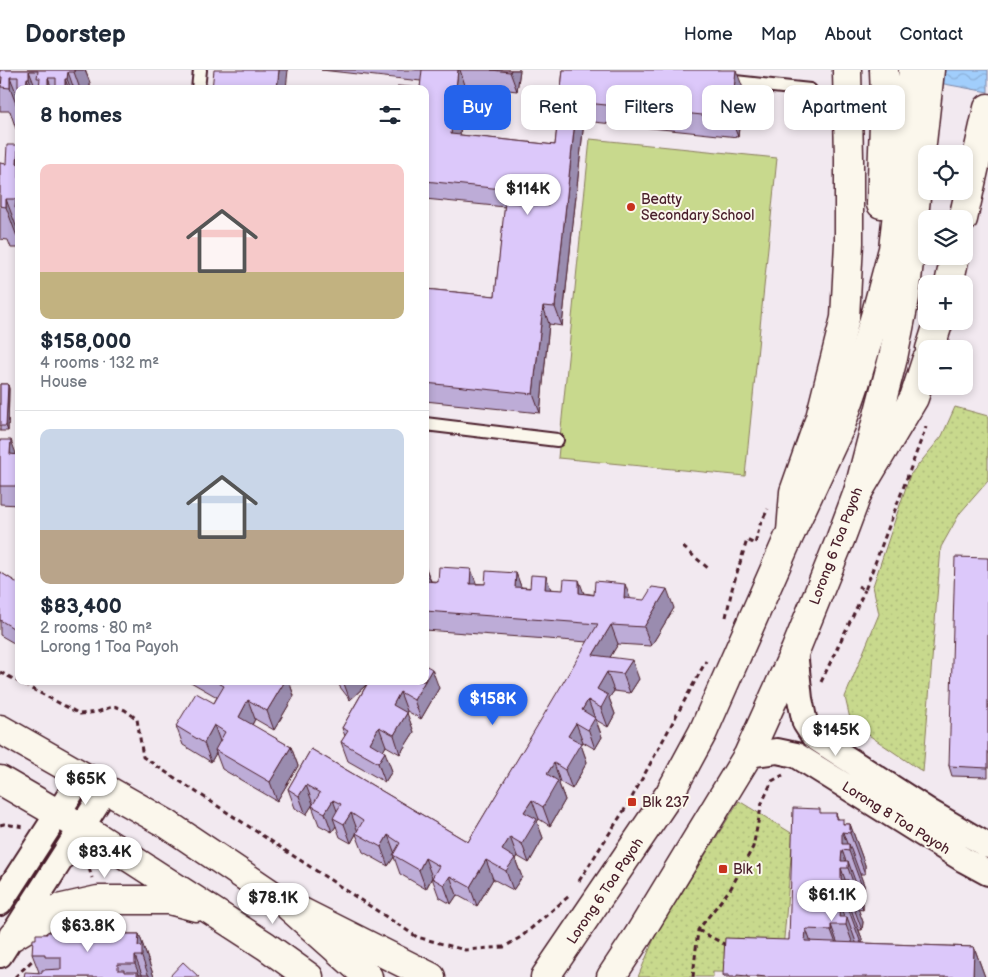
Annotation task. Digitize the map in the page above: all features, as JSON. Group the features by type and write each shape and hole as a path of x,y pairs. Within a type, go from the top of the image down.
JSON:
{"main road":[{"path":"884,70 907,101"},
{"path":"907,101 913,70"},
{"name":"Lorong 6 Toa Payoh","path":"544,975 670,793 703,732 791,532 841,425 876,313 893,248 907,101 930,70"},
{"path":"791,532 794,492 820,418 845,318 849,243 847,75"},
{"name":"Lorong 6 Toa Payoh","path":"611,977 748,755 795,651 858,492 893,358 905,298 907,101"},
{"path":"965,210 988,110"},
{"path":"858,492 914,398 918,386"},
{"path":"0,729 166,824 286,904 431,977"},
{"path":"0,780 81,828 210,910 266,946 308,977"},
{"path":"7,946 58,908 98,900 169,900 210,910"},
{"path":"286,904 368,977"}],"street":[{"name":"Lorong 8 Toa Payoh","path":"795,651 800,699 805,723 814,737 930,812 988,846"},
{"name":"Lorong 8 Toa Payoh","path":"748,755 777,751 796,755 988,873"},
{"path":"0,903 82,776"},
{"path":"7,946 106,789"}],"lane":[{"path":"198,85 200,70"},
{"path":"711,79 784,87"},
{"path":"429,424 557,440"}],"path":[{"path":"820,685 865,590 928,423"},
{"path":"725,621 732,589 747,540 755,544 768,508"},
{"path":"683,547 709,568"},
{"path":"858,586 865,590"},
{"path":"25,685 80,714 97,712 114,706 125,710 137,719 143,757 417,937 465,950 504,946 520,937 569,896 630,801 710,655"},
{"path":"0,672 15,680"},
{"path":"693,977 698,930 731,888 753,847 762,803"},
{"path":"698,930 731,948"},
{"path":"15,977 38,955"}],"green space":[{"path":"590,139 777,158 745,476 558,458"},
{"path":"955,407 988,416 988,481 960,513 941,547 923,772 851,723 845,697 879,614 873,586 910,475 942,436"},
{"path":"739,801 793,834 781,973 713,972 713,977 638,977 656,934"}],"water":[{"path":"868,70 988,70 988,92"}],"building":[{"path":"0,70 74,70 74,72 68,72 65,85 56,85 56,78 48,78 48,85 39,85 40,78 37,78 38,71 29,71 26,85 18,85 18,77 10,77 10,88 1,87 2,77 0,77"},
{"path":"214,70 279,70 277,85 212,85"},
{"path":"422,70 458,70 456,85 444,85 444,130 451,130 451,134 555,145 557,130 574,130 555,307 543,306 533,394 429,383 429,289 495,296 505,202 548,206 550,194 429,181 429,85 420,85"},
{"path":"491,70 511,70 510,72"},
{"path":"563,70 736,70 734,85 702,85 702,115 692,114 692,85 606,85 606,105 596,104 596,85 561,85"},
{"path":"7,145 15,145 15,199 6,199 6,207 0,206 0,163 6,164"},
{"path":"0,384 8,384 6,426 0,426"},
{"path":"0,440 11,440 10,454 15,455 15,486 0,486"},
{"path":"955,557 988,558 988,768 949,766"},
{"path":"439,567 471,569 470,584 485,584 486,571 516,573 515,587 530,588 531,575 546,576 545,589 563,590 564,579 579,580 579,593 594,595 595,581 625,584 624,598 644,600 652,587 667,589 644,627 611,625 593,655 632,660 623,674 607,672 597,689 608,695 601,708 588,700 582,710 595,718 588,730 576,723 568,736 581,743 565,770 554,763 547,774 558,781 543,807 532,800 524,812 537,819 522,844 510,837 502,850 515,858 506,871 486,860 470,887 450,876 444,885 432,878 439,866 425,858 419,870 393,855 400,843 388,835 381,847 356,833 363,821 351,813 344,824 333,818 341,804 333,800 325,813 312,806 320,793 306,785 299,796 288,789 311,749 468,842 598,624 429,611 429,581 438,582"},
{"path":"0,572 15,581 15,629 0,620"},
{"path":"222,685 283,685 267,711 248,700 239,717 291,747 270,782 215,750 225,732 214,725 204,743 176,726 196,693 214,703 224,686"},
{"path":"367,685 423,685 414,700 400,692 393,705 407,713 394,735 379,727 370,743 385,752 378,763 341,742 348,731 342,728"},
{"path":"793,808 820,809 820,813 836,813 836,819 843,819 843,824 850,824 850,833 842,832 842,844 849,844 849,851 842,850 841,861 848,861 848,868 841,868 841,880 848,880 847,889 840,889 840,897 847,898 847,905 840,905 839,917 847,917 846,925 831,925 831,930 806,929 805,941 974,947 973,977 747,977 737,975 737,977 729,977 729,975 723,975 725,938 789,940"},
{"path":"60,928 79,928 79,936 97,936 97,930 126,930 126,934 139,934 138,946 142,946 142,956 135,956 135,964 118,964 118,970 137,972 137,975 149,975 149,977 24,977 25,972 42,973 42,970 61,969 61,957 45,957 45,954 32,954 33,939 36,939 36,934 60,932"},
{"path":"183,962 199,977 169,977"}],"place":[{"name":"Beatty Secondary School","path":"631,207"},
{"name":"Blk 237","path":"632,802"},
{"name":"Blk 1","path":"723,869"}]}
